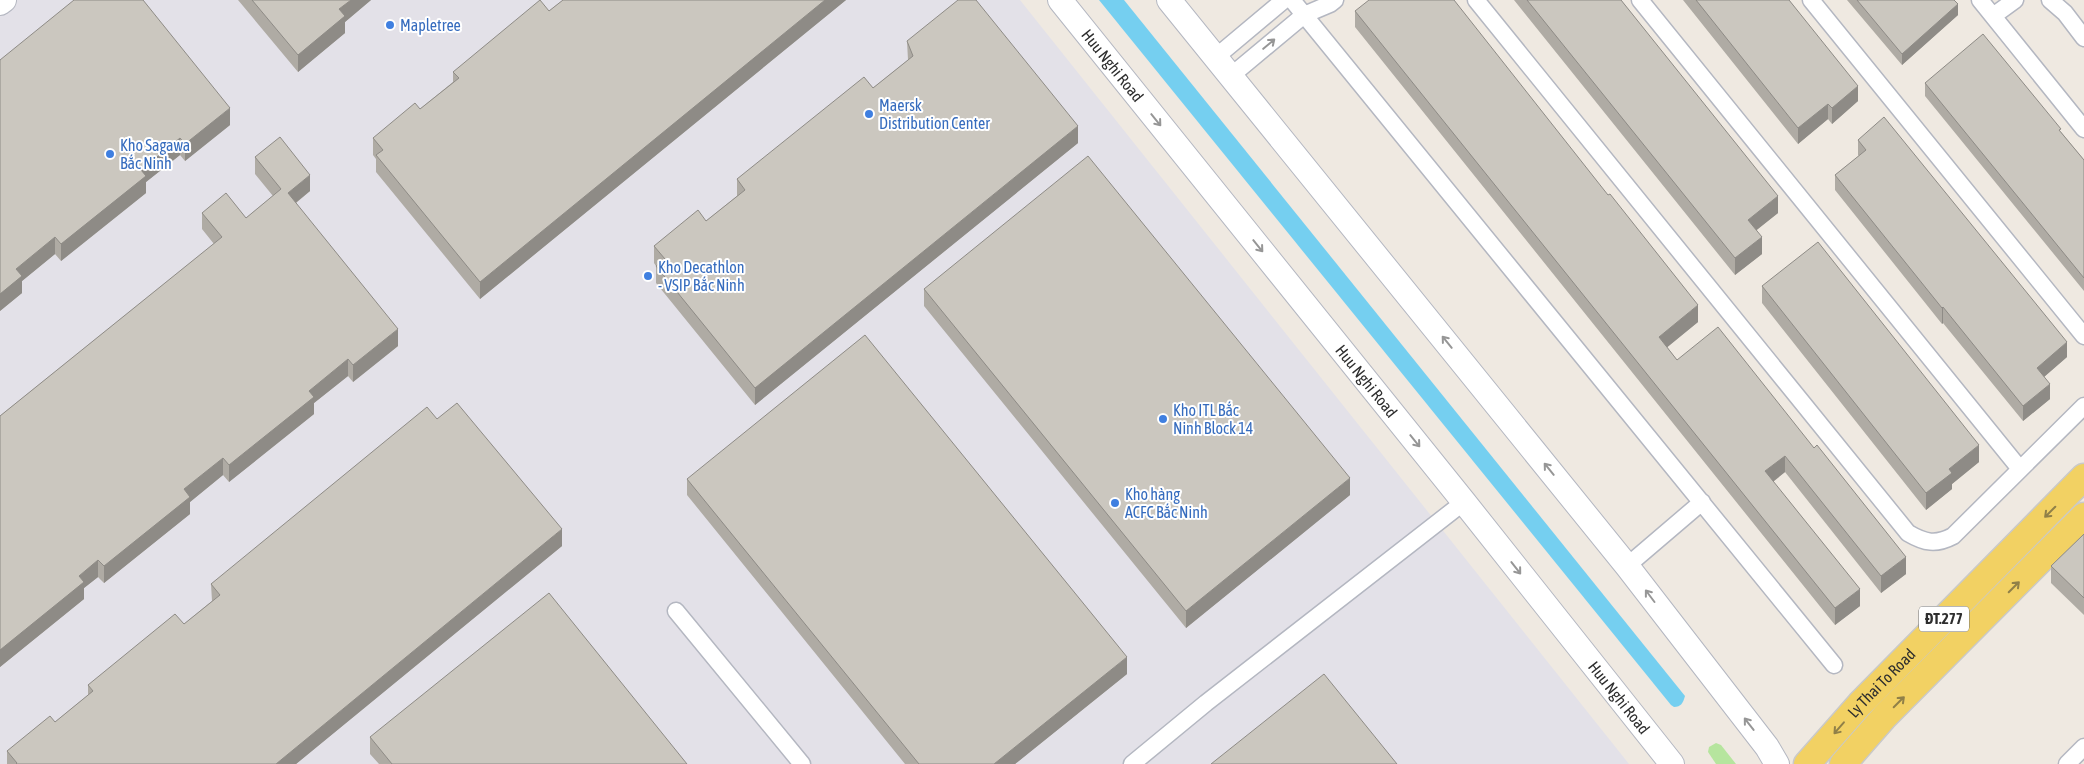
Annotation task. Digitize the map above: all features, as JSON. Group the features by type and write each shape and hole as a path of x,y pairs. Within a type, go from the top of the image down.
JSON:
{"main road":[{"path":"0,3 4,0"},
{"name":"Huu Nghi Road","path":"1060,0 1672,764"},
{"path":"1169,0 1232,75 1627,566 1767,747 1777,764"},
{"name":"Ly Thai To Road","path":"1807,764 1860,704 2084,477"},
{"name":"Ly Thai To Road","path":"1843,764 1884,716 2084,516"}],"street":[{"path":"1216,57 1284,0"},
{"path":"1292,0 1834,664"},
{"path":"1232,75 1304,15 1335,0"},
{"path":"1476,0 1908,533 1926,542 1935,543 1953,536 2084,406"},
{"path":"1640,0 2020,469"},
{"path":"1811,0 2084,336"},
{"path":"1980,0 2084,130"},
{"path":"1993,16 2014,0"},
{"path":"2050,0 2065,14 2084,38"},
{"path":"1132,764 1206,703 1464,502"},
{"path":"1627,566 1702,502"},
{"path":"676,611 802,764"},
{"path":"2067,764 2084,747"}],"shaded area":[{"path":"0,0 1020,0 1629,764 0,764"}],"green space":[{"path":"1716,743 1721,745 1736,764 1716,764 1708,752 1709,747"}],"water":[{"path":"1099,0 1124,0 1685,696 1680,705 1674,707 1671,705"}],"building":[{"path":"74,0 143,0 230,108 185,144 180,138 141,170 146,176 61,244 55,237 16,269 22,276 0,294 0,60"},
{"path":"252,0 351,0 339,9 345,16 298,55"},
{"path":"540,0 549,11 563,0 825,0 480,282 376,155 383,150 373,138 415,103 420,109 459,78 453,72"},
{"path":"958,0 976,0 1078,126 755,388 656,266 665,259 654,246 698,210 706,221 745,190 737,179 864,77 873,88 913,56 907,41"},
{"path":"1369,0 1454,0 1608,195 1610,194 1698,305 1659,337 1677,360 1718,327 1814,448 1817,445 1906,557 1881,576 1785,456 1765,471 1860,589 1835,608 1355,11"},
{"path":"1527,0 1621,0 1778,196 1748,220 1762,237 1735,258"},
{"path":"1696,0 1789,0 1858,86 1832,108 1828,104 1798,128"},
{"path":"1857,0 1954,0 1958,4 1902,54"},
{"path":"1983,34 2084,160 2084,278 1925,83"},
{"path":"1884,117 2067,342 2037,368 2050,384 2023,406 1835,175 1866,150 1858,140"},
{"path":"280,137 310,175 288,193 398,329 353,365 348,359 309,391 314,397 229,465 223,458 184,489 190,497 104,566 98,560 79,576 84,582 0,650 0,416 222,237 202,213 226,193 246,218 281,189 255,157"},
{"path":"1088,156 1350,478 1186,611 924,289"},
{"path":"1818,242 1979,445 1949,469 1952,473 1926,493 1762,286"},
{"path":"865,335 1127,657 994,764 919,764 687,479"},
{"path":"457,403 562,529 276,764 16,764 7,751 50,716 55,722 93,691 88,685 175,614 184,624 220,595 211,584 427,407 437,419"},
{"path":"2084,534 2084,598 2051,566"},
{"path":"549,593 687,764 392,764 370,737"},
{"path":"1324,674 1397,764 1211,764"}],"place":[{"name":"Mapletree","path":"390,25"},
{"name":"Maersk Distribution Center","path":"869,114"},
{"name":"Kho Sagawa Bắc Ninh","path":"110,154"},
{"name":"Kho Decathlon - VSIP Bắc Ninh","path":"648,276"},
{"name":"Kho ITL Bắc Ninh Block 14","path":"1163,419"},
{"name":"Kho hàng ACFC Bắc Ninh","path":"1115,503"}]}
